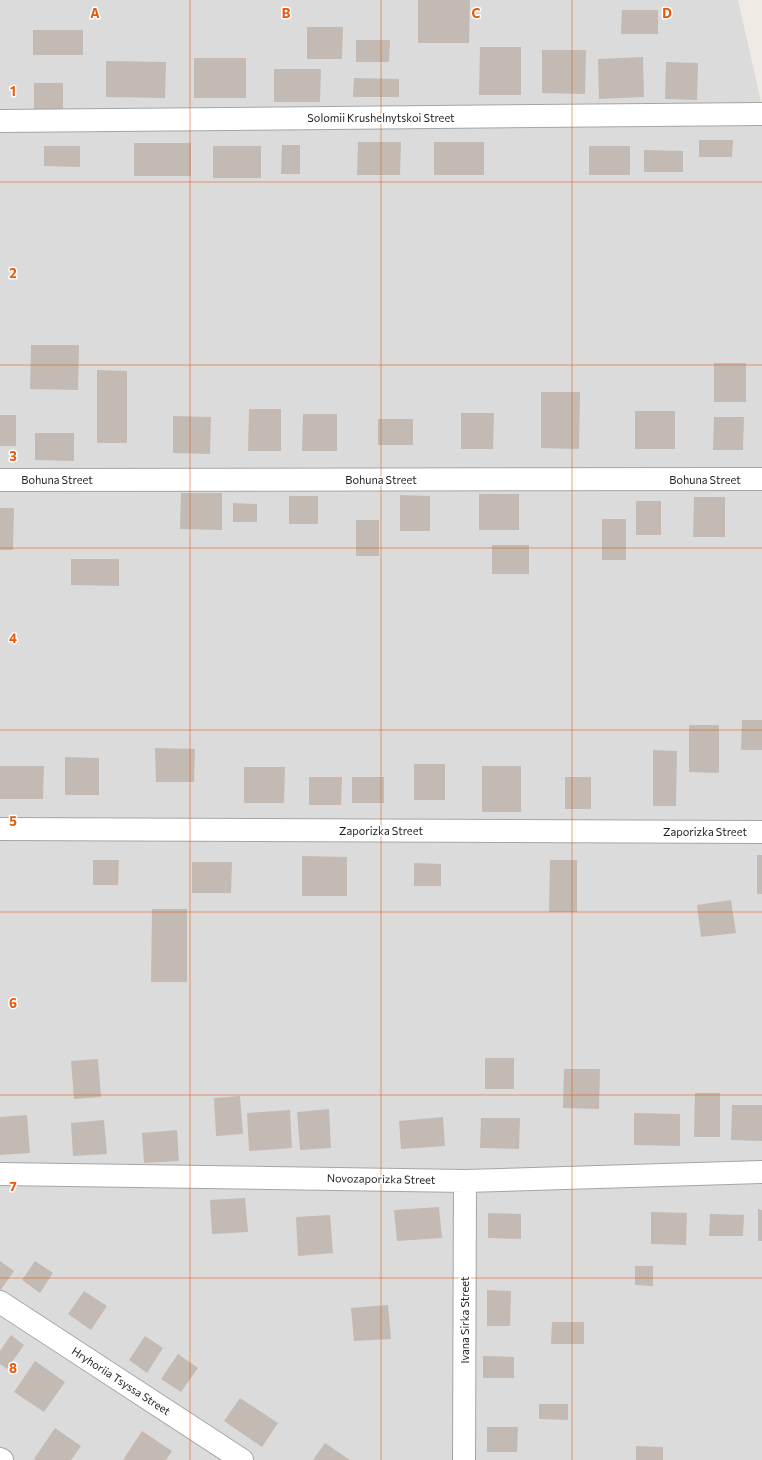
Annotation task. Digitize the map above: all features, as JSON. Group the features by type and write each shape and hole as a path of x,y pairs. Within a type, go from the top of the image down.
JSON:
{"street":[{"name":"Solomii Krushelnytskoi Street","path":"0,121 762,114"},
{"name":"Bohuna Street","path":"0,480 762,480"},
{"name":"Zaporizka Street","path":"0,829 762,832"},
{"name":"Novozaporizka Street","path":"0,1174 465,1181 762,1172"},
{"name":"Ivana Sirka Street","path":"464,1460 465,1181"},
{"name":"Hryhoriia Tsyssa Street","path":"0,1302 242,1460"}],"shaded area":[{"path":"0,0 738,0 762,106 762,1460 0,1460"}],"building":[{"path":"418,0 470,0 469,43 418,43"},
{"path":"622,10 658,10 658,34 621,34"},
{"path":"307,27 343,27 342,59 307,59"},
{"path":"33,30 83,30 83,55 33,55"},
{"path":"356,40 390,40 389,62 356,62"},
{"path":"480,47 521,47 521,95 479,95"},
{"path":"542,50 586,50 585,94 542,93"},
{"path":"643,57 644,97 599,99 598,59"},
{"path":"194,58 246,58 246,98 194,98"},
{"path":"106,61 166,62 165,98 106,97"},
{"path":"666,62 698,63 697,100 665,99"},
{"path":"274,69 321,69 320,102 274,102"},
{"path":"354,78 399,79 399,97 353,97"},
{"path":"34,83 63,83 63,109 34,109"},
{"path":"699,140 733,140 732,157 699,157"},
{"path":"358,142 401,142 400,175 357,175"},
{"path":"434,142 484,142 484,175 434,175"},
{"path":"134,143 191,143 191,176 134,176"},
{"path":"282,145 300,145 300,174 281,174"},
{"path":"44,146 80,146 80,167 44,166"},
{"path":"213,146 261,146 261,178 213,178"},
{"path":"589,146 630,146 630,175 589,175"},
{"path":"644,150 683,151 683,172 644,172"},
{"path":"31,345 79,345 78,390 30,389"},
{"path":"714,363 746,363 746,402 714,402"},
{"path":"97,370 127,371 127,443 97,443"},
{"path":"541,392 580,392 579,449 541,448"},
{"path":"249,409 281,409 281,451 248,451"},
{"path":"635,411 675,411 675,449 635,449"},
{"path":"461,413 494,413 493,449 461,449"},
{"path":"303,414 337,414 337,451 302,451"},
{"path":"0,415 16,415 16,446 0,446"},
{"path":"173,416 211,417 210,454 173,453"},
{"path":"714,417 744,417 743,450 713,450"},
{"path":"378,419 413,419 413,445 378,445"},
{"path":"35,433 74,433 74,461 35,460"},
{"path":"181,493 222,493 222,530 180,529"},
{"path":"479,494 519,494 519,530 479,530"},
{"path":"400,495 430,496 430,531 400,531"},
{"path":"289,496 318,496 318,524 289,524"},
{"path":"694,497 725,497 725,537 693,537"},
{"path":"636,501 661,501 661,535 636,535"},
{"path":"233,503 257,504 257,522 233,522"},
{"path":"0,508 14,508 13,550 0,550"},
{"path":"602,519 626,519 626,560 602,560"},
{"path":"356,520 379,520 379,556 356,556"},
{"path":"492,545 529,545 529,574 492,574"},
{"path":"71,559 119,559 119,586 71,585"},
{"path":"742,720 762,720 762,750 741,750"},
{"path":"689,725 719,725 719,773 689,772"},
{"path":"155,748 195,749 194,782 156,782"},
{"path":"653,750 677,751 676,806 653,806"},
{"path":"65,757 99,758 99,795 65,795"},
{"path":"414,764 445,764 445,800 414,800"},
{"path":"0,766 44,766 43,799 0,799"},
{"path":"482,766 521,766 521,812 482,812"},
{"path":"244,767 285,767 284,803 244,803"},
{"path":"309,777 342,777 341,805 309,805"},
{"path":"352,777 384,777 384,803 352,803"},
{"path":"565,777 591,777 591,809 565,809"},
{"path":"757,855 762,855 762,894 757,894"},
{"path":"302,856 347,857 347,896 302,896"},
{"path":"93,860 119,860 118,885 93,885"},
{"path":"550,860 577,860 577,912 549,912"},
{"path":"192,862 232,862 231,893 192,893"},
{"path":"414,863 441,864 441,886 414,886"},
{"path":"731,900 736,933 701,937 697,905"},
{"path":"152,909 187,909 187,982 151,982"},
{"path":"485,1058 514,1058 514,1089 485,1089"},
{"path":"98,1059 101,1097 74,1099 71,1061"},
{"path":"564,1069 600,1069 599,1109 563,1108"},
{"path":"695,1093 720,1093 720,1137 694,1137"},
{"path":"240,1096 243,1134 216,1136 214,1098"},
{"path":"732,1105 762,1105 762,1141 731,1140"},
{"path":"329,1109 331,1148 300,1150 297,1112"},
{"path":"290,1110 292,1148 249,1151 247,1113"},
{"path":"634,1113 680,1114 680,1146 634,1145"},
{"path":"27,1115 30,1153 0,1155 0,1117"},
{"path":"443,1117 445,1146 401,1149 399,1121"},
{"path":"481,1118 520,1118 519,1149 480,1148"},
{"path":"104,1120 107,1154 73,1156 71,1123"},
{"path":"177,1130 179,1161 144,1163 142,1133"},
{"path":"245,1198 248,1232 212,1234 210,1200"},
{"path":"439,1207 442,1238 397,1241 394,1210"},
{"path":"758,1209 762,1210 762,1241 758,1241"},
{"path":"651,1212 687,1213 686,1245 651,1244"},
{"path":"488,1213 521,1214 521,1239 488,1238"},
{"path":"710,1214 744,1215 743,1236 709,1236"},
{"path":"330,1215 333,1253 298,1256 296,1217"},
{"path":"0,1261 14,1271 0,1291"},
{"path":"35,1261 53,1273 40,1293 22,1280"},
{"path":"635,1266 653,1266 653,1286 635,1285"},
{"path":"487,1290 511,1291 510,1326 487,1326"},
{"path":"84,1291 107,1306 91,1330 68,1314"},
{"path":"388,1305 391,1339 354,1341 351,1308"},
{"path":"552,1322 584,1322 584,1344 551,1344"},
{"path":"11,1335 24,1345 7,1369 0,1364 0,1351"},
{"path":"145,1336 163,1348 147,1373 129,1360"},
{"path":"178,1354 198,1368 181,1392 161,1379"},
{"path":"483,1356 514,1357 514,1378 483,1378"},
{"path":"35,1361 65,1382 44,1412 14,1392"},
{"path":"240,1398 278,1423 262,1447 224,1421"},
{"path":"539,1404 568,1404 568,1420 539,1419"},
{"path":"487,1427 518,1427 517,1452 487,1452"},
{"path":"55,1428 81,1446 71,1460 34,1459"},
{"path":"142,1431 172,1451 166,1460 123,1460"},
{"path":"325,1443 350,1460 313,1460"},
{"path":"636,1446 663,1447 663,1460 636,1460"}]}
